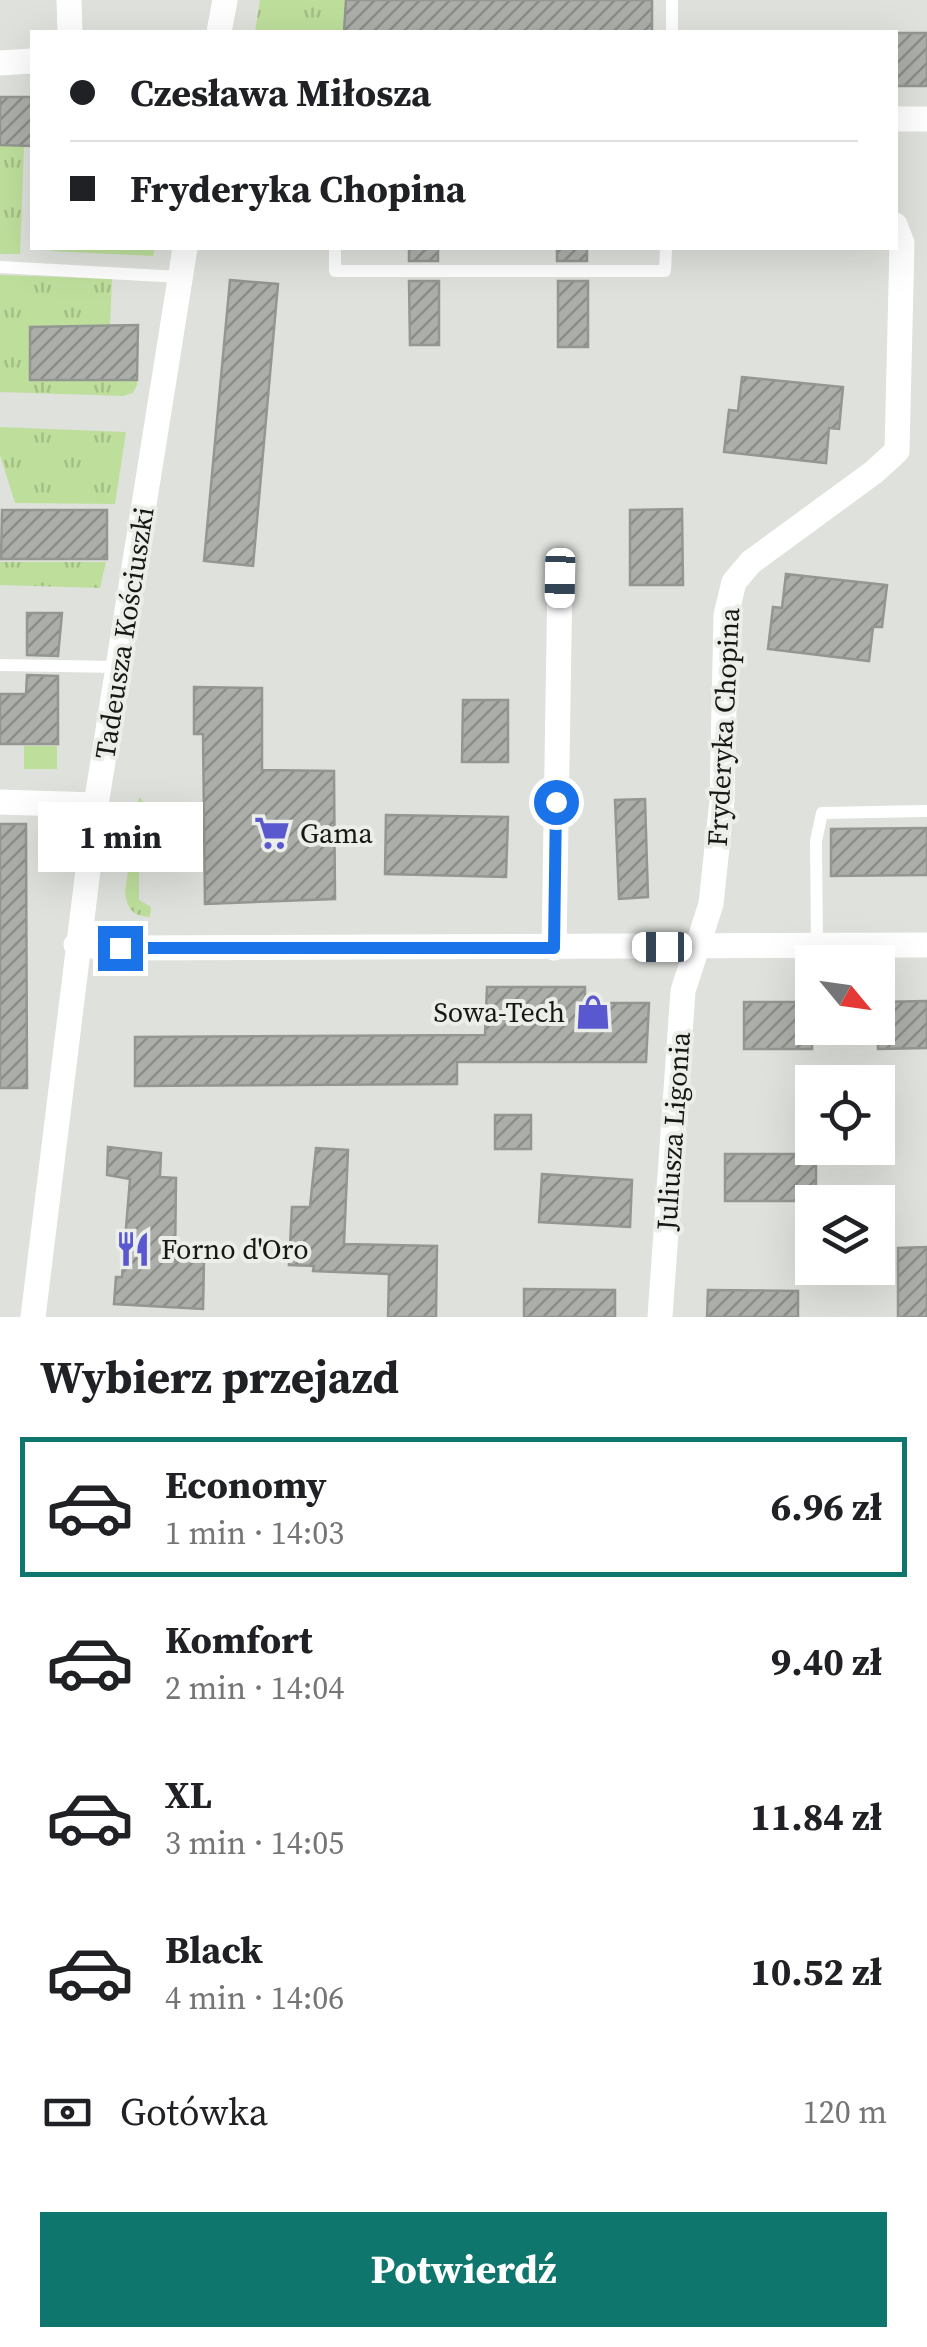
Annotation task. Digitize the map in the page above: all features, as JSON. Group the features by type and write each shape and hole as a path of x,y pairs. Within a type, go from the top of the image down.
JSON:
{"street":[{"path":"69,0 70,30"},
{"path":"219,30 225,0"},
{"path":"0,63 30,61"},
{"path":"898,120 927,120"},
{"name":"Fryderyka Chopina","path":"697,947 711,904 718,835 726,615 734,582 751,562 874,472 897,450 902,243 898,233"},
{"name":"Tadeusza Kościuszki","path":"33,1317 76,944 185,250"},
{"path":"554,948 560,578"},
{"path":"0,802 96,805"},
{"path":"76,944 120,948 795,946"},
{"path":"895,945 927,945"},
{"name":"Juliusza Ligonia","path":"660,1317 683,991 697,947"}],"lane":[{"path":"672,0 672,30"},
{"path":"334,250 335,271 452,271 666,270 666,250"},
{"path":"0,268 180,278"},
{"path":"0,665 119,667"},
{"path":"817,945 816,841 822,813 927,811"}],"green space":[{"path":"260,0 346,0 344,30 255,30"},
{"path":"0,145 24,146 20,254 0,254"},
{"path":"51,250 154,250 153,256"},
{"path":"0,275 112,279 110,325 138,325 137,385 133,393 123,396 0,392"},
{"path":"0,427 126,432 115,504 15,503 0,455"},
{"path":"0,562 106,562 100,588 0,585"},
{"path":"24,746 57,746 57,769 24,769"},
{"path":"139,797 150,808 150,838 139,853 139,900 151,907 150,917 132,911 125,892"}],"building":[{"path":"346,0 652,0 652,30 344,30"},
{"path":"898,33 927,33 927,86 898,86"},
{"path":"0,97 30,97 30,146 0,145"},
{"path":"409,250 438,250 438,261 409,261"},
{"path":"557,250 587,250 587,261 557,261"},
{"path":"230,280 278,284 253,566 204,561"},
{"path":"409,281 439,281 439,345 410,345"},
{"path":"558,281 588,281 588,347 558,347"},
{"path":"138,325 137,380 30,380 30,327"},
{"path":"742,377 843,387 839,429 829,428 826,463 724,452 729,410 738,411"},
{"path":"682,509 683,585 630,585 630,510"},
{"path":"2,510 107,510 107,559 1,559"},
{"path":"786,574 887,585 882,627 873,627 869,661 768,649 773,607 782,608"},
{"path":"27,613 62,613 58,656 27,655"},
{"path":"27,675 58,676 58,744 0,744 0,694 26,694"},
{"path":"194,687 262,688 262,770 334,771 335,899 205,904 203,734 194,734"},
{"path":"463,700 508,700 508,762 462,762"},
{"path":"645,799 648,897 619,899 615,800"},
{"path":"386,815 508,817 506,877 385,874"},
{"path":"0,824 26,824 27,1088 0,1088"},
{"path":"927,828 927,875 831,876 831,829"},
{"path":"487,987 585,987 585,1003 649,1003 646,1062 457,1062 457,1084 135,1086 135,1037 485,1035"},
{"path":"927,1001 927,1048 878,1049 878,1045 895,1045 895,1002"},
{"path":"744,1002 795,1002 795,1045 812,1045 812,1049 744,1049"},
{"path":"495,1115 531,1115 531,1149 495,1149"},
{"path":"108,1147 161,1153 160,1177 176,1178 175,1261 204,1261 203,1309 114,1304 116,1277 122,1277 130,1179 107,1175"},
{"path":"316,1148 348,1150 344,1244 437,1246 436,1317 388,1317 389,1274 313,1271 314,1266 289,1265 292,1207 310,1207"},
{"path":"725,1154 795,1154 795,1165 816,1165 816,1185 795,1185 795,1201 725,1201"},
{"path":"542,1174 632,1180 630,1227 539,1222"},
{"path":"927,1247 927,1317 898,1317 898,1248"},
{"path":"524,1289 615,1290 615,1317 524,1317"},
{"path":"708,1290 798,1291 798,1317 707,1317"}],"place":[{"name":"Gama","path":"272,833"},
{"name":"Sowa-Tech","path":"593,1012"},
{"name":"Forno d'Oro","path":"133,1249"}],"route":[{"path":"120,948 554,948 556,802"}]}
